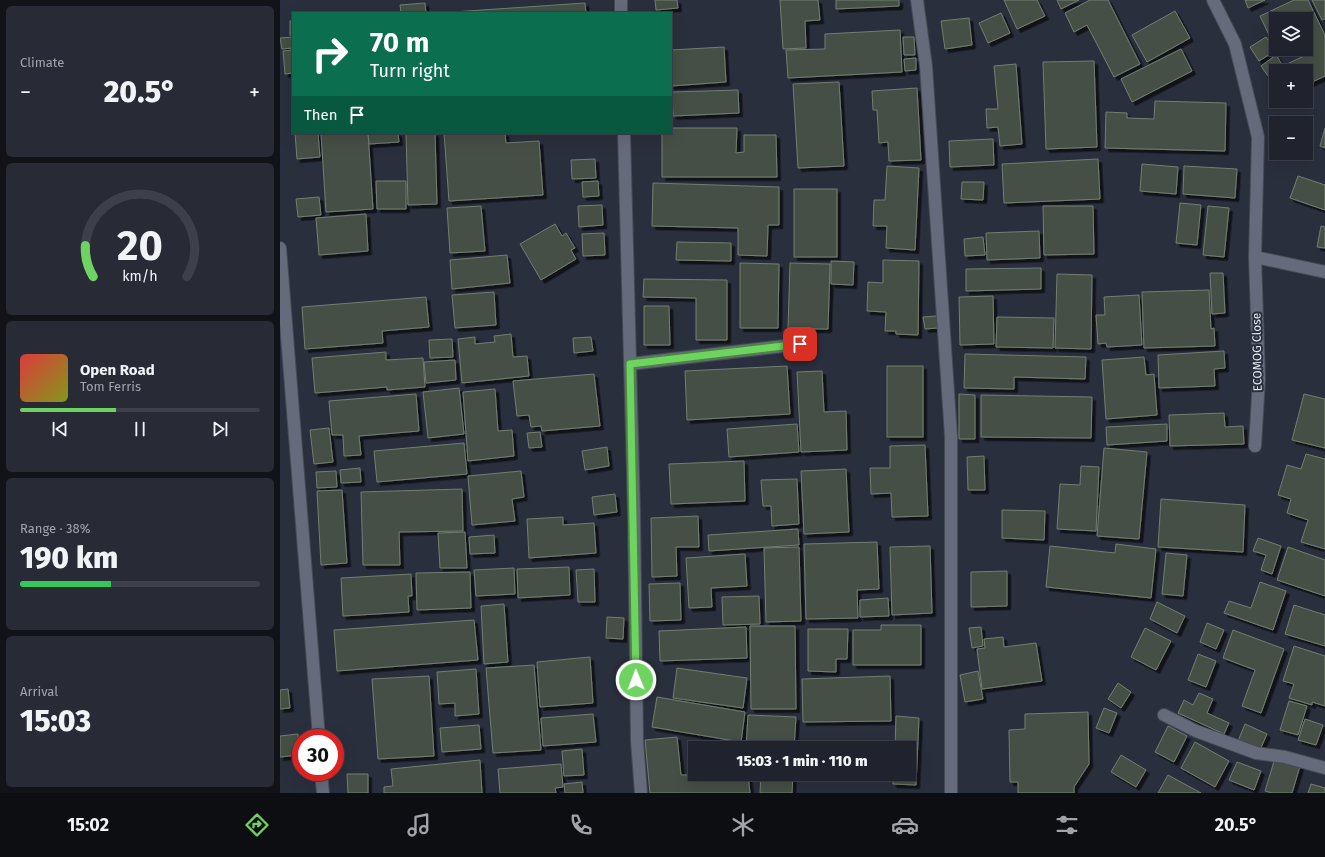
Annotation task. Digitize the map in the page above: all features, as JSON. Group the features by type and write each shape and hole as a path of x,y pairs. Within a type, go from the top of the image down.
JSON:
{"street":[{"path":"621,0 621,12"},
{"path":"917,0 926,66 951,436 951,793"},
{"name":"ECOMOG Close","path":"1213,0 1235,44 1258,137 1255,257 1259,379 1255,446"},
{"path":"624,134 637,741 640,793"},
{"path":"280,248 318,729"},
{"path":"1255,257 1325,272"},
{"path":"630,364 800,344"},
{"path":"1164,715 1196,731 1256,752 1285,757 1325,768"},
{"path":"322,781 323,793"}],"building":[{"path":"655,0 677,0 678,8 656,10"},
{"path":"780,0 818,0 820,20 805,21 806,48 783,49"},
{"path":"836,0 899,0 899,6 836,9"},
{"path":"1004,0 1037,0 1045,16 1017,29"},
{"path":"1057,0 1079,0 1061,9"},
{"path":"1090,0 1108,0 1140,64 1114,77 1087,25 1074,32 1065,13"},
{"path":"1245,0 1265,0 1248,8"},
{"path":"1294,0 1308,0 1325,35 1325,76 1313,82 1313,64 1287,64 1304,56 1313,56 1313,12 1269,12 1269,35 1260,16"},
{"path":"1312,0 1325,0 1325,19 1322,20"},
{"path":"425,3 426,12 401,12 400,5"},
{"path":"585,3 586,12 453,12"},
{"path":"1175,11 1190,38 1147,62 1132,35"},
{"path":"1001,13 1010,33 988,43 979,23"},
{"path":"969,18 972,45 945,49 941,21"},
{"path":"290,21 292,21 292,35 290,35"},
{"path":"900,30 902,72 788,78 786,50 825,49 825,34"},
{"path":"292,37 292,48 282,49 280,38"},
{"path":"903,37 914,37 915,55 904,55"},
{"path":"1266,37 1269,42 1269,55 1259,61 1250,47"},
{"path":"724,47 726,82 672,86 672,50"},
{"path":"1181,49 1192,71 1132,102 1121,79"},
{"path":"292,50 292,73 285,74 283,51"},
{"path":"1275,56 1277,56 1282,64 1269,64 1268,76 1261,66"},
{"path":"916,58 916,70 905,71 904,59"},
{"path":"1094,61 1097,147 1046,149 1043,62"},
{"path":"1016,64 1022,144 1000,146 998,127 987,128 986,109 998,109 994,66"},
{"path":"839,82 844,166 798,168 793,84"},
{"path":"917,88 921,160 889,161 888,142 879,143 877,110 873,110 872,91"},
{"path":"738,90 739,113 673,116 672,92"},
{"path":"1155,101 1226,103 1225,151 1105,148 1106,112 1127,113 1127,118 1154,119"},
{"path":"672,128 737,128 736,153 744,152 744,135 776,135 777,177 662,177 662,134 672,134"},
{"path":"1325,128 1325,148 1320,146"},
{"path":"295,134 318,134 320,157 297,159"},
{"path":"321,134 368,134 373,209 326,212"},
{"path":"368,134 398,134 399,142 369,144"},
{"path":"406,134 435,134 437,204 408,205"},
{"path":"444,134 505,134 506,143 539,141 543,195 449,201"},
{"path":"993,139 994,165 950,167 949,141"},
{"path":"595,159 596,178 572,179 571,160"},
{"path":"1098,159 1100,199 1004,203 1002,164"},
{"path":"1142,164 1178,167 1176,194 1140,191"},
{"path":"887,166 919,168 915,250 886,248 887,226 873,226 874,200 885,200"},
{"path":"1184,166 1237,169 1235,198 1183,194"},
{"path":"1298,176 1325,185 1325,210 1290,198"},
{"path":"376,181 406,181 406,209 377,209"},
{"path":"598,181 599,196 583,197 582,182"},
{"path":"962,182 984,182 983,200 961,199"},
{"path":"653,183 779,187 779,225 768,225 767,256 738,255 738,228 652,226"},
{"path":"794,189 837,189 837,257 794,257"},
{"path":"319,197 321,215 298,217 296,199"},
{"path":"1180,203 1201,205 1197,245 1176,243"},
{"path":"602,205 603,225 579,227 578,206"},
{"path":"481,206 485,251 450,253 447,208"},
{"path":"1043,206 1093,206 1094,254 1044,255"},
{"path":"1208,206 1229,208 1224,257 1203,255"},
{"path":"366,214 368,251 319,255 316,218"},
{"path":"555,224 562,236 566,233 575,248 571,250 576,259 541,280 520,244"},
{"path":"1321,226 1325,227 1325,248 1317,247"},
{"path":"1039,231 1040,258 987,260 986,233"},
{"path":"604,233 605,255 583,256 582,234"},
{"path":"983,237 985,255 965,256 964,239"},
{"path":"677,242 731,243 731,261 676,260"},
{"path":"507,255 510,283 452,289 450,260"},
{"path":"883,260 919,261 918,335 896,334 896,331 885,331 886,312 867,311 868,282 883,283"},
{"path":"831,261 854,262 853,285 831,284"},
{"path":"740,263 779,264 778,328 740,328"},
{"path":"790,263 830,264 828,329 788,329"},
{"path":"1041,268 1041,289 966,291 966,269"},
{"path":"1210,273 1223,273 1225,313 1212,314"},
{"path":"1057,274 1092,275 1091,349 1055,348"},
{"path":"644,279 727,280 727,340 696,340 696,298 643,297"},
{"path":"1209,290 1211,329 1214,328 1215,346 1144,348 1142,292"},
{"path":"494,292 496,325 455,328 452,295"},
{"path":"1139,295 1142,345 1107,347 1106,343 1098,344 1096,315 1105,315 1104,297"},
{"path":"993,296 994,344 960,345 959,297"},
{"path":"426,297 429,327 382,331 383,343 305,349 302,307"},
{"path":"644,306 669,306 670,345 644,345"},
{"path":"937,316 938,328 925,329 923,317"},
{"path":"997,317 1054,318 1053,348 996,347"},
{"path":"511,334 513,357 527,356 529,376 462,383 458,339 475,337 475,344 495,342 494,336"},
{"path":"591,337 593,351 574,353 573,338"},
{"path":"452,339 453,357 430,358 429,340"},
{"path":"1224,351 1225,368 1214,369 1215,386 1159,388 1158,355"},
{"path":"386,352 386,360 423,358 425,387 387,390 387,387 315,393 312,358"},
{"path":"965,354 1086,357 1085,379 1014,377 1014,389 964,388"},
{"path":"1144,357 1146,375 1154,374 1157,415 1106,419 1102,360"},
{"path":"455,360 456,380 426,383 424,362"},
{"path":"787,366 790,414 687,420 685,371"},
{"path":"887,366 923,366 923,437 887,437"},
{"path":"822,371 824,412 846,411 847,450 801,452 797,372"},
{"path":"594,374 600,426 542,431 541,426 531,427 529,415 517,416 513,381"},
{"path":"459,388 464,434 428,438 423,392"},
{"path":"495,389 498,431 512,430 514,456 468,461 463,392"},
{"path":"416,394 419,431 359,436 361,455 344,456 343,435 332,435 329,401"},
{"path":"959,394 975,395 975,439 959,439"},
{"path":"1304,394 1325,399 1325,448 1292,440"},
{"path":"981,395 1092,397 1091,438 981,437"},
{"path":"1224,413 1225,427 1243,426 1244,444 1170,446 1169,415"},
{"path":"797,424 799,452 729,457 727,429"},
{"path":"1167,424 1167,441 1107,445 1106,427"},
{"path":"329,428 333,462 314,464 310,430"},
{"path":"540,432 542,447 529,448 527,433"},
{"path":"464,443 467,474 377,482 374,451"},
{"path":"925,445 928,516 892,517 891,493 871,494 870,468 890,468 890,446"},
{"path":"607,447 609,466 585,470 582,451"},
{"path":"1104,448 1147,452 1139,539 1097,536"},
{"path":"1306,454 1325,459 1325,549 1301,542 1308,520 1287,513 1291,499 1278,495 1287,465 1301,469"},
{"path":"984,456 985,490 968,490 967,457"},
{"path":"744,461 745,501 671,504 669,464"},
{"path":"1081,466 1099,467 1096,531 1057,529 1060,484 1080,485"},
{"path":"360,468 361,482 341,483 340,470"},
{"path":"846,469 849,532 804,534 801,471"},
{"path":"336,471 337,487 317,488 316,472"},
{"path":"521,471 524,497 512,499 515,521 472,525 468,476"},
{"path":"797,479 799,524 772,526 771,506 763,506 761,480"},
{"path":"462,489 463,531 399,532 400,565 363,565 361,492"},
{"path":"342,490 347,563 321,565 317,491"},
{"path":"615,494 617,512 594,515 592,497"},
{"path":"1161,499 1245,505 1243,552 1158,547"},
{"path":"1002,510 1045,511 1044,540 1002,538"},
{"path":"698,516 699,547 676,547 677,576 652,577 651,518"},
{"path":"563,517 563,525 594,523 596,553 529,558 527,519"},
{"path":"798,529 799,545 709,551 708,535"},
{"path":"465,532 467,568 440,568 438,533"},
{"path":"494,535 495,553 470,554 469,537"},
{"path":"1258,538 1281,546 1272,574 1261,570 1266,555 1253,551"},
{"path":"877,542 879,589 857,590 858,618 806,619 804,544"},
{"path":"1116,544 1156,549 1151,598 1046,587 1050,546 1115,553"},
{"path":"930,546 932,613 892,615 890,547"},
{"path":"799,547 801,621 766,622 764,548"},
{"path":"1288,547 1325,560 1325,596 1277,580"},
{"path":"1166,553 1187,555 1183,596 1162,594"},
{"path":"745,554 747,586 711,588 712,607 689,608 686,558"},
{"path":"569,567 570,595 518,598 517,569"},
{"path":"514,568 515,594 476,596 474,570"},
{"path":"594,569 595,602 578,602 576,570"},
{"path":"1007,571 1007,606 971,607 971,572"},
{"path":"470,572 471,608 417,610 416,573"},
{"path":"411,574 412,596 408,596 409,612 343,616 341,578"},
{"path":"1260,582 1286,591 1273,630 1224,613 1229,601 1251,608"},
{"path":"680,583 681,620 650,621 649,584"},
{"path":"759,596 760,624 723,625 722,597"},
{"path":"888,598 889,616 860,617 860,600"},
{"path":"1157,602 1185,616 1177,633 1150,619"},
{"path":"504,604 508,662 484,664 481,606"},
{"path":"1294,605 1325,615 1325,646 1285,634"},
{"path":"607,617 624,618 623,639 606,638"},
{"path":"474,620 478,660 337,671 334,630"},
{"path":"1207,623 1224,630 1216,649 1200,642"},
{"path":"881,625 921,625 921,665 853,665 853,630 881,630"},
{"path":"750,626 795,626 796,709 751,709"},
{"path":"746,627 747,658 660,661 659,631"},
{"path":"981,627 983,646 972,648 969,628"},
{"path":"1145,628 1171,641 1156,670 1131,657"},
{"path":"808,629 848,629 847,659 836,659 836,672 808,671"},
{"path":"1233,630 1284,649 1261,713 1242,706 1255,670 1223,658"},
{"path":"1003,637 1004,647 1036,643 1042,681 982,689 977,649 985,648 984,639"},
{"path":"1294,646 1325,656 1325,706 1312,702 1312,705 1289,698 1294,684 1283,681"},
{"path":"1198,654 1216,661 1206,687 1188,680"},
{"path":"590,657 593,703 540,707 537,662"},
{"path":"534,665 541,750 493,753 486,668"},
{"path":"677,668 747,678 743,708 673,698"},
{"path":"476,669 479,714 455,716 455,703 439,704 437,672"},
{"path":"978,671 983,699 965,702 960,675"},
{"path":"429,676 434,756 378,759 372,679"},
{"path":"890,676 891,721 803,722 802,679"},
{"path":"1118,683 1131,692 1121,708 1108,699"},
{"path":"288,689 290,708 280,709 280,690"},
{"path":"1199,693 1213,699 1207,713 1229,723 1224,734 1178,713 1184,700 1193,705"},
{"path":"657,697 745,712 741,741 652,727"},
{"path":"1289,701 1307,706 1298,735 1280,730"},
{"path":"1104,708 1117,713 1109,733 1096,728"},
{"path":"1088,712 1089,764 1074,787 1074,793 1018,793 1018,782 1010,782 1009,730 1025,729 1025,714"},
{"path":"593,714 596,742 543,746 541,718"},
{"path":"748,715 796,717 794,741 746,741"},
{"path":"896,716 919,718 916,785 893,784 893,781 916,781 916,741 895,741"},
{"path":"1305,719 1323,725 1316,745 1298,740"},
{"path":"1245,724 1267,734 1260,750 1238,741"},
{"path":"479,725 481,749 442,752 440,728"},
{"path":"1168,726 1187,736 1174,762 1155,752"},
{"path":"292,735 292,756 280,757 280,736"},
{"path":"677,737 681,775 688,775 688,781 749,781 750,793 650,793 645,740"},
{"path":"1195,742 1229,761 1215,787 1181,768"},
{"path":"582,749 584,775 564,776 562,751"},
{"path":"1121,755 1146,770 1136,787 1111,772"},
{"path":"1275,758 1300,766 1292,793 1272,793 1265,791"},
{"path":"480,760 482,793 384,793 384,787 393,786 391,769"},
{"path":"1237,762 1261,771 1254,790 1229,780"},
{"path":"561,764 563,787 555,788 556,793 500,793 498,769"},
{"path":"347,774 368,774 368,793 348,793"},
{"path":"1168,775 1201,793 1158,793"},
{"path":"761,781 793,781 792,793 760,793"},
{"path":"582,782 583,793 565,793 564,784"},
{"path":"1311,784 1325,788 1325,793 1308,793"}],"route":[{"path":"636,680 630,364 800,344"}]}
